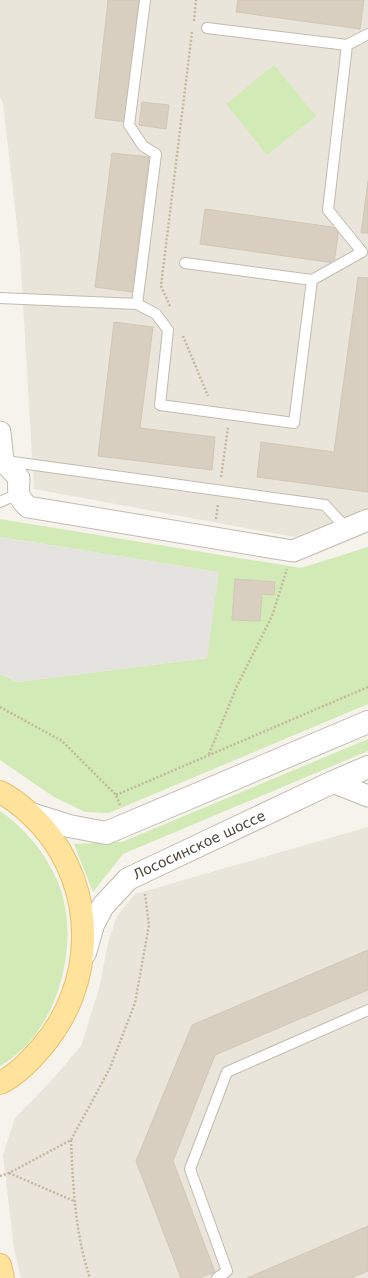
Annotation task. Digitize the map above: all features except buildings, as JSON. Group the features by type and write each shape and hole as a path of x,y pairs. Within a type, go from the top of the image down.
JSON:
{"main road":[{"path":"0,792 31,814 50,836 65,860 76,887 82,914 83,944 80,972 70,1005 53,1035 30,1061 1,1085"},
{"path":"0,1265 3,1278"}],"street":[{"path":"0,432 3,461 19,478 9,498 21,501 28,507 293,551 368,520"},
{"path":"31,814 69,826 106,833 368,722"},
{"name":"Лососинское шоссе","path":"80,972 93,925 103,906 128,879 333,782 368,768"},
{"path":"333,782 368,796"}],"lane":[{"path":"137,304 156,154 143,146 129,125 145,0"},
{"path":"207,28 347,45 368,34"},
{"path":"186,263 312,280 365,253 328,210 347,45"},
{"path":"0,298 137,304 156,314 168,330 160,405 294,423 312,280"},
{"path":"3,461 325,506 347,529"},
{"path":"217,1278 227,1271 190,1169 227,1072 368,1010"}],"path":[{"path":"209,755 237,686 272,616 293,551"},
{"path":"116,795 368,687"},
{"path":"0,707 62,741 116,795 127,824"},
{"path":"90,1278 85,1264 74,1201 71,1140 110,1068 135,1003 149,925 143,872"},
{"path":"0,1176 9,1173 71,1140"},
{"path":"9,1173 74,1201"}],"shaded area":[{"path":"0,0 368,0 368,510 294,537 34,489 20,253 3,103 0,97"},
{"path":"0,537 219,572 207,658 18,682 0,674"},
{"path":"368,827 368,1278 21,1278 14,1249 3,1155 15,1118 49,1083 81,1046 99,989 108,943 117,916 135,894"}],"green space":[{"path":"274,65 316,116 267,155 226,104"},
{"path":"0,519 301,568 368,547 368,704 109,813 85,812 54,797 0,760 0,674 18,682 207,658 218,572 0,537"},
{"path":"368,739 368,751 123,854 93,892 74,844 122,842"},
{"path":"0,811 26,833 47,860 57,880 64,904 67,930 66,957 60,983 51,1008 37,1031 20,1051 0,1066"}]}
